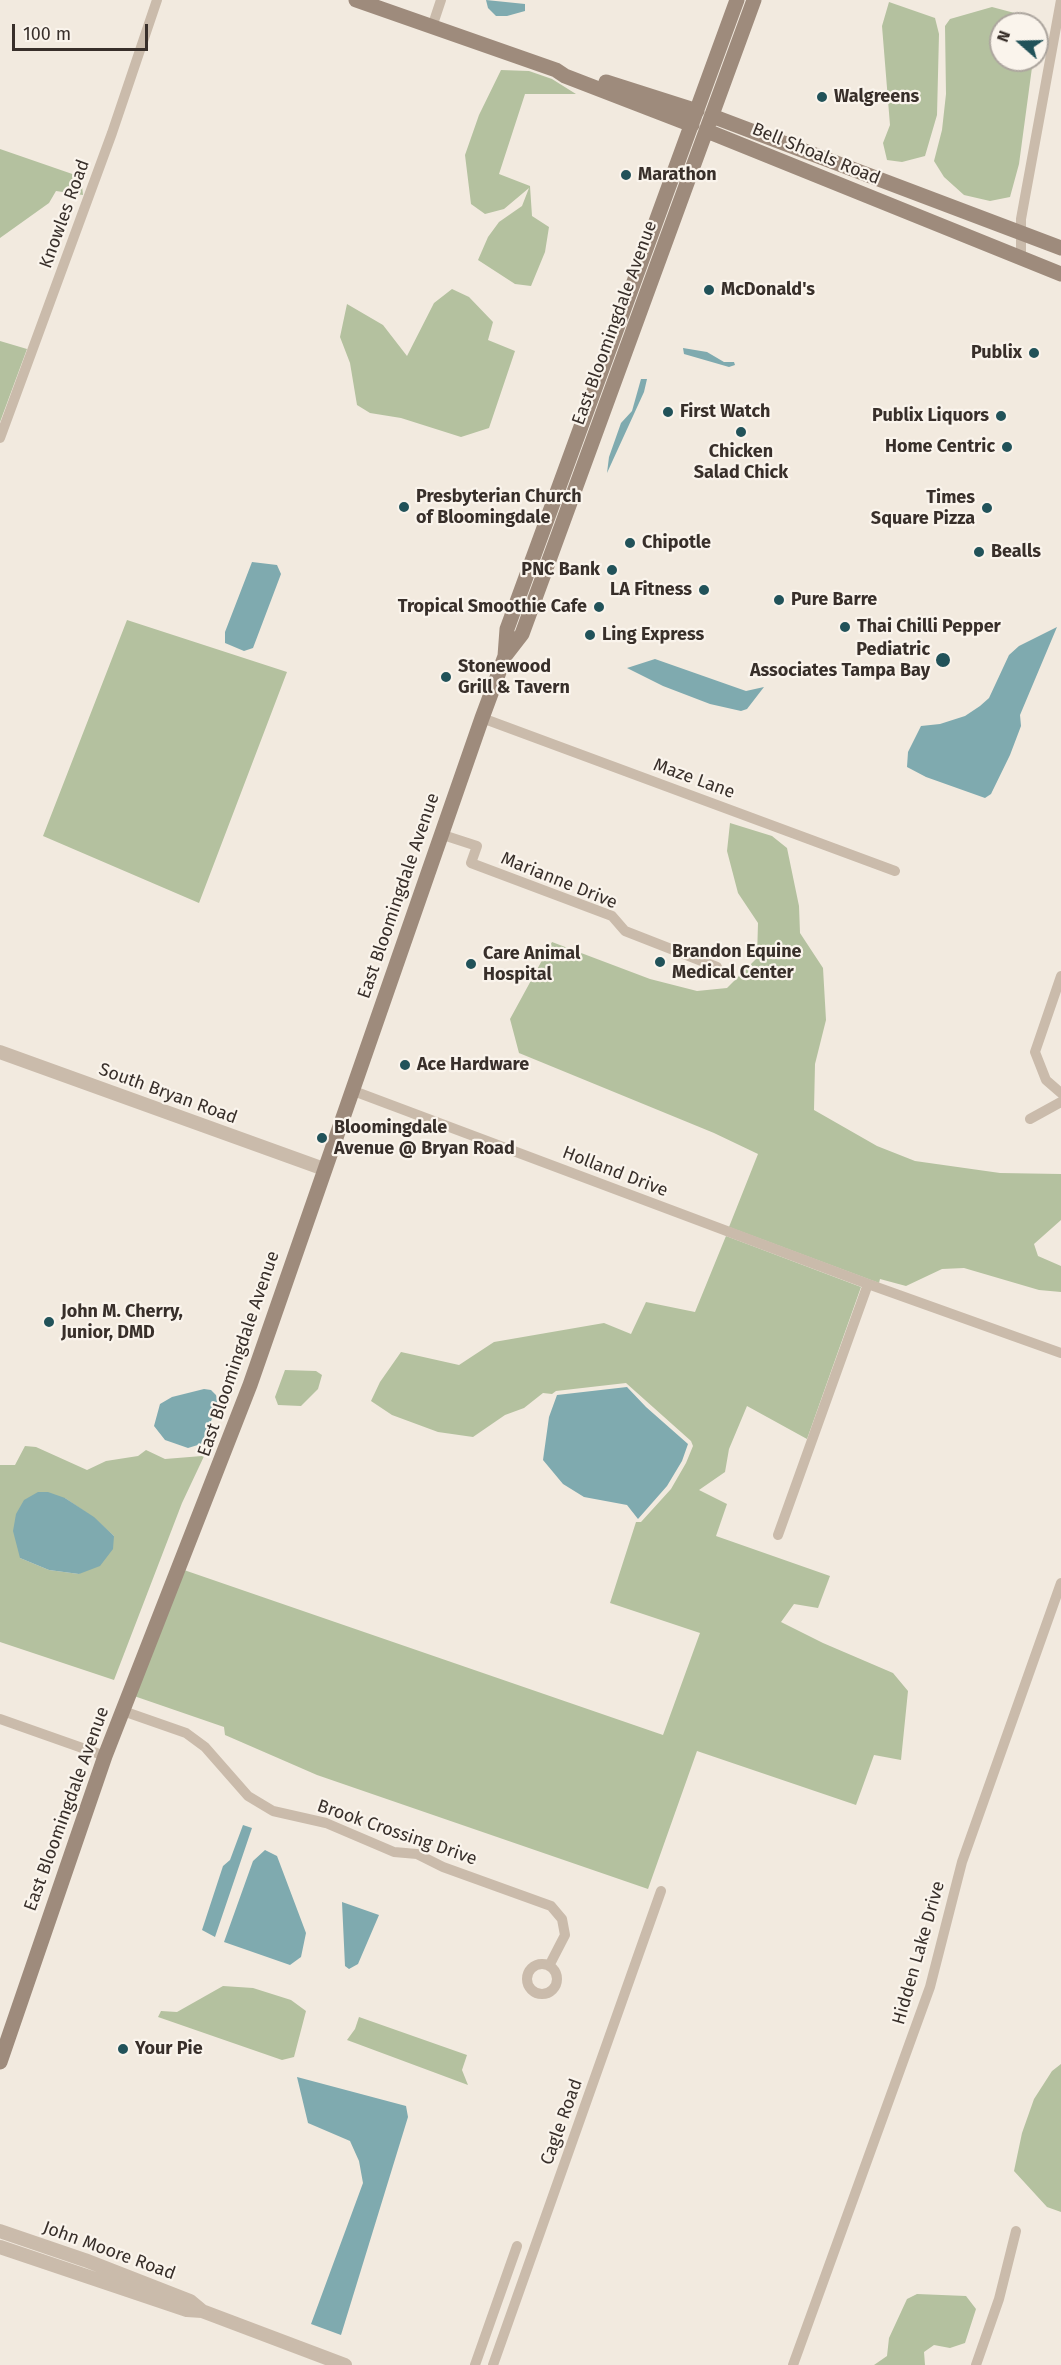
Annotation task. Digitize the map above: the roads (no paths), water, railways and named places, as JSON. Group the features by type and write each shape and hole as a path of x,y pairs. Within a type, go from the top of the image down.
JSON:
{"main road":[{"name":"Bell Shoals Road","path":"356,0 556,70 566,69 702,121 1061,248"},
{"name":"East Bloomingdale Avenue","path":"0,2062 105,1756 218,1473 482,718 505,656 522,634 702,121 737,0"},
{"name":"East Bloomingdale Avenue","path":"702,121 754,0"},
{"name":"Bell Shoals Road","path":"702,121 1061,274"}],"street":[{"name":"Knowles Road","path":"0,438 108,143 157,0"},
{"path":"432,27 441,0"},
{"path":"1021,258 1021,219 1061,0"},
{"name":"Maze Lane","path":"482,718 895,871"},
{"name":"Marianne Drive","path":"440,834 477,846 471,863 612,916 625,931 717,967"},
{"path":"1061,976 1035,1052 1046,1080 1061,1092"},
{"name":"South Bryan Road","path":"0,1052 324,1169"},
{"name":"Holland Drive","path":"351,1090 868,1284 1061,1353"},
{"path":"1030,1119 1061,1102"},
{"path":"778,1535 868,1284"},
{"name":"Hidden Lake Drive","path":"793,2365 930,1987 962,1862 1061,1583"},
{"name":"Brook Crossing Drive","path":"123,1711 186,1733 205,1747 248,1796 273,1811 326,1823 394,1852 417,1854 443,1867 551,1906 562,1918 565,1935 549,1966"},
{"path":"0,1719 105,1756"},
{"name":"Cagle Road","path":"493,2365 661,1891"},
{"name":"John Moore Road","path":"0,2231 190,2301 202,2311"},
{"path":"976,2365 999,2299 1016,2231"},
{"path":"475,2365 517,2246"},
{"name":"John Moore Road","path":"0,2247 187,2310 202,2311 345,2365"}],"water":[{"path":"486,0 525,4 525,11 507,16 496,16 488,8"},
{"path":"683,348 707,352 724,362 734,362 735,365 729,367 684,354"},
{"path":"641,379 647,379 644,392 607,473 609,457 621,423 632,411"},
{"path":"252,562 277,565 281,574 253,648 244,651 225,643 225,632"},
{"path":"1057,627 1020,715 1021,726 1010,755 991,794 985,798 926,777 907,767 908,752 921,726 940,724 965,716 980,706 989,698 1009,655 1019,646"},
{"path":"655,659 746,691 764,687 747,709 741,711 710,704 663,686 627,668"},
{"path":"627,1387 688,1444 682,1461 667,1486 638,1519 627,1505 584,1497 563,1484 543,1460 549,1417 557,1395"},
{"path":"204,1389 211,1390 216,1395 218,1405 201,1444 188,1448 165,1440 154,1426 160,1404 172,1397"},
{"path":"38,1492 48,1492 65,1498 94,1517 114,1536 113,1549 100,1566 79,1574 49,1570 20,1558 13,1531 16,1514 24,1500"},
{"path":"243,1825 252,1828 215,1937 202,1930 223,1866 230,1860"},
{"path":"265,1850 277,1856 306,1933 301,1957 290,1965 224,1942 253,1861"},
{"path":"342,1902 379,1915 358,1964 349,1969 345,1966"},
{"path":"297,2077 406,2106 408,2117 341,2335 311,2324 363,2183 359,2161 350,2141 308,2123"}],"place":[{"name":"Walgreens","path":"822,97"},
{"name":"Marathon","path":"626,175"},
{"name":"McDonald's","path":"709,290"},
{"name":"Publix","path":"1034,353"},
{"name":"First Watch","path":"668,412"},
{"name":"Publix Liquors","path":"1001,416"},
{"name":"Chicken Salad Chick","path":"741,432"},
{"name":"Home Centric","path":"1007,447"},
{"name":"Presbyterian Church of Bloomingdale","path":"404,507"},
{"name":"Times Square Pizza","path":"987,508"},
{"name":"Chipotle","path":"630,543"},
{"name":"Bealls","path":"979,552"},
{"name":"PNC Bank","path":"612,570"},
{"name":"LA Fitness","path":"704,590"},
{"name":"Pure Barre","path":"779,600"},
{"name":"Tropical Smoothie Cafe","path":"599,607"},
{"name":"Thai Chilli Pepper","path":"845,627"},
{"name":"Ling Express","path":"590,635"},
{"name":"Pediatric Associates Tampa Bay","path":"943,660"},
{"name":"Stonewood Grill & Tavern","path":"446,677"},
{"name":"Brandon Equine Medical Center","path":"660,962"},
{"name":"Care Animal Hospital","path":"471,964"},
{"name":"Ace Hardware","path":"405,1065"},
{"name":"Bloomingdale Avenue @ Bryan Road","path":"322,1138"},
{"name":"John M. Cherry, Junior, DMD","path":"49,1322"},
{"name":"Your Pie","path":"123,2049"}]}
